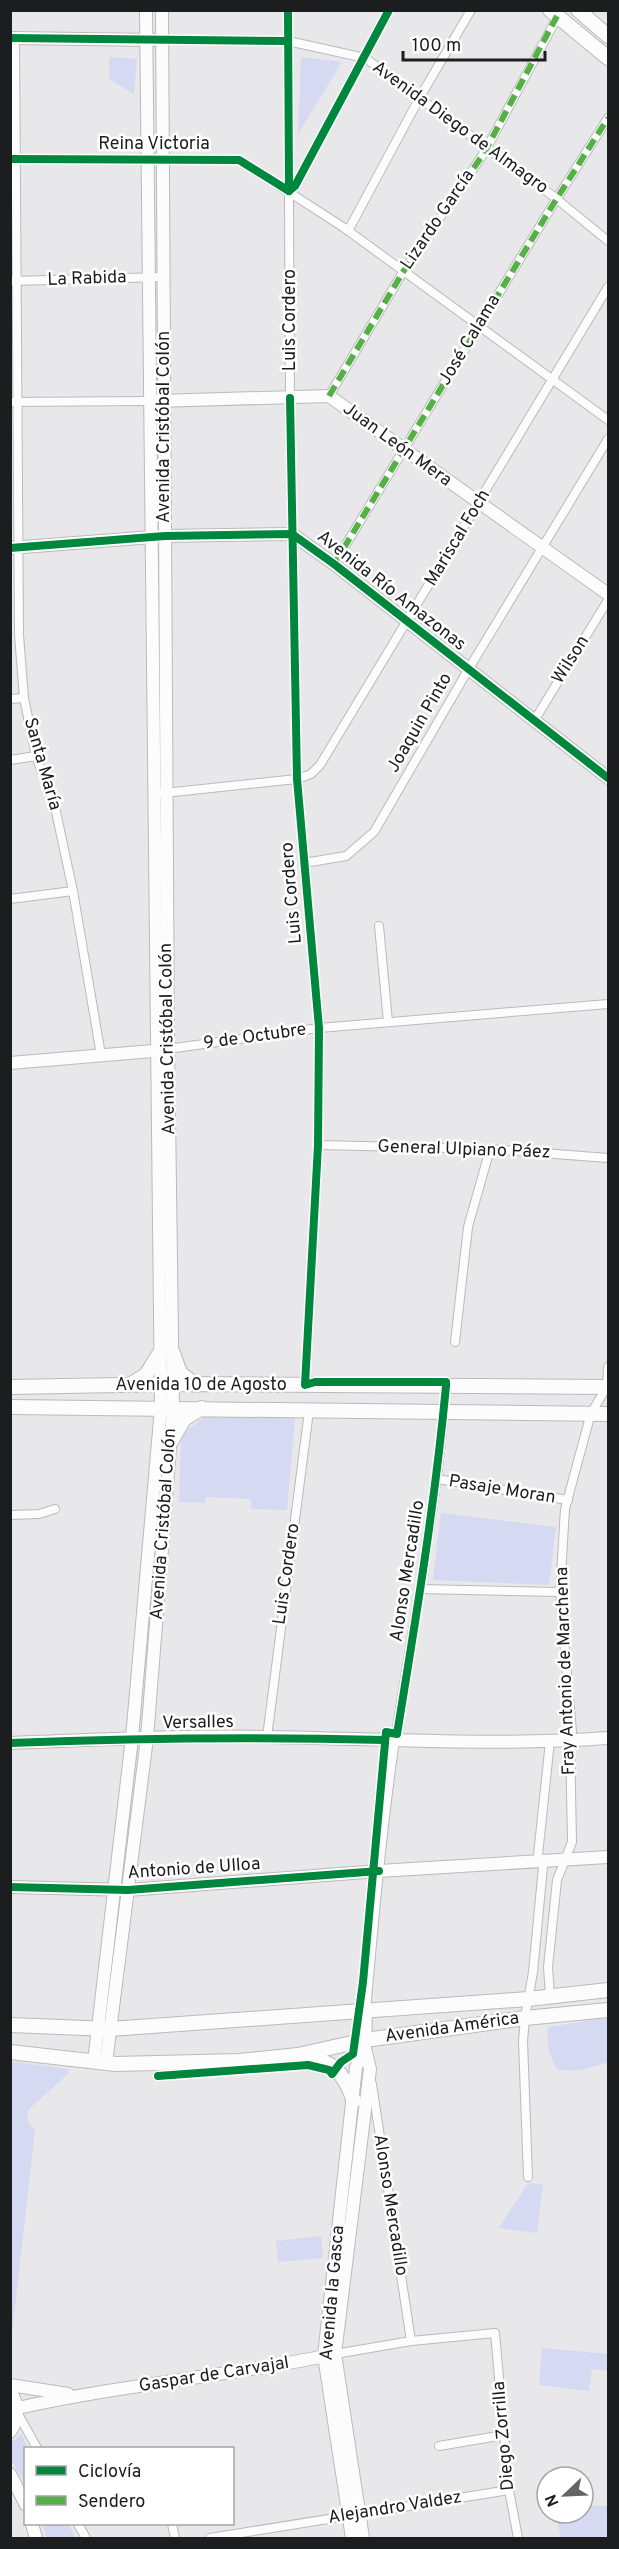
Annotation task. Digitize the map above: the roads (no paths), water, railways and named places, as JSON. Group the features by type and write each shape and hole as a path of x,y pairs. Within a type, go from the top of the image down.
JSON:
{"main road":[{"path":"578,10 609,36"},
{"path":"556,12 609,58"},
{"path":"131,1385 146,1376 167,1352 180,1373 196,1385"},
{"name":"Avenida 10 de Agosto","path":"10,1388 131,1385 608,1387"},
{"name":"Avenida 10 de Agosto","path":"10,1407 609,1414"},
{"path":"172,1440 184,1419 202,1408"},
{"name":"Avenida América","path":"10,2025 104,2030 528,1999 609,1990"},
{"name":"Avenida América","path":"10,2052 100,2062 239,2061 298,2055 525,2018 609,2010"},
{"path":"298,2055 315,2058 332,2065 346,2079 354,2101"}],"street":[{"name":"Avenida Cristóbal Colón","path":"104,2030 115,1889 167,1408 160,794 149,401 146,10"},
{"name":"Avenida Cristóbal Colón","path":"160,794 165,536 162,10"},
{"name":"Luis Cordero","path":"288,10 290,398 297,779 319,1028 318,1145 305,1385"},
{"path":"289,191 294,186 365,58 389,10"},
{"path":"348,231 420,97 471,10"},
{"name":"Lizardo García","path":"329,396 403,272 487,147 556,12"},
{"name":"Avenida Diego de Almagro","path":"13,38 288,41 365,58 487,147 609,241"},
{"name":"Santa María","path":"13,38 15,635 24,698 36,756 55,807 73,891 101,1055"},
{"name":"José Calama","path":"334,564 556,199 609,118"},
{"name":"Reina Victoria","path":"13,159 239,160 348,231 609,420"},
{"name":"La Rabida","path":"13,281 163,277"},
{"name":"Mariscal Foch","path":"160,794 297,779 311,774 320,765 609,288"},
{"name":"Juan León Mera","path":"14,402 164,401 329,396 609,594"},
{"name":"Joaquin Pinto","path":"304,863 346,855 374,832 468,670 609,439"},
{"name":"Avenida Río Amazonas","path":"14,548 165,536 292,534 334,564 609,778"},
{"name":"Wilson","path":"534,721 609,600"},
{"path":"10,699 24,698"},
{"path":"10,760 36,756"},
{"path":"10,899 73,891"},
{"path":"379,926 388,1023"},
{"name":"9 de Octubre","path":"10,1063 163,1051 319,1028 609,1004"},
{"name":"General Ulpiano Páez","path":"318,1145 490,1149 609,1158"},
{"path":"455,1342 468,1227 490,1149"},
{"path":"608,1387 609,1367"},
{"name":"Fray Antonio de Marchena","path":"550,1996 548,1967 557,1880 572,1842 570,1740 572,1732 560,1592 567,1500 591,1413 608,1387"},
{"name":"Avenida Cristóbal Colón","path":"100,2062 128,1890 147,1738 172,1440 167,1408"},
{"name":"Luis Cordero","path":"267,1737 294,1550 309,1411"},
{"name":"Alonso Mercadillo","path":"366,2011 379,1871 395,1740 422,1589 444,1412"},
{"name":"Pasaje Moran","path":"437,1479 567,1500"},
{"path":"10,1515 39,1514 55,1509"},
{"path":"422,1589 560,1592"},
{"name":"Versalles","path":"10,1743 132,1738 267,1737 550,1741 609,1738"},
{"name":"Fray Antonio de Marchena","path":"528,2177 525,2018 533,1972 543,1867 538,1855 550,1741"},
{"name":"Antonio de Ulloa","path":"10,1887 128,1890 609,1857"},
{"name":"Avenida la Gasca","path":"330,2355 370,2069 365,2044 366,2011"},
{"name":"Avenida la Gasca","path":"352,2538 353,2515 330,2355 356,2067 365,2044"},
{"name":"Alonso Mercadillo","path":"370,2069 411,2342"},
{"name":"Gaspar de Carvajal","path":"18,2411 75,2395 189,2380 411,2342 495,2333"},
{"name":"Diego Zorrilla","path":"495,2333 508,2490 518,2538"},
{"name":"Gaspar de Carvajal","path":"10,2385 75,2395"},
{"path":"10,2390 36,2447"},
{"path":"10,2432 18,2411"},
{"path":"439,2446 504,2435"},
{"path":"10,2474 24,2501"},
{"name":"Alejandro Valdez","path":"210,2538 508,2490"},
{"name":"Avenida la Gasca","path":"353,2515 363,2538"}]}
